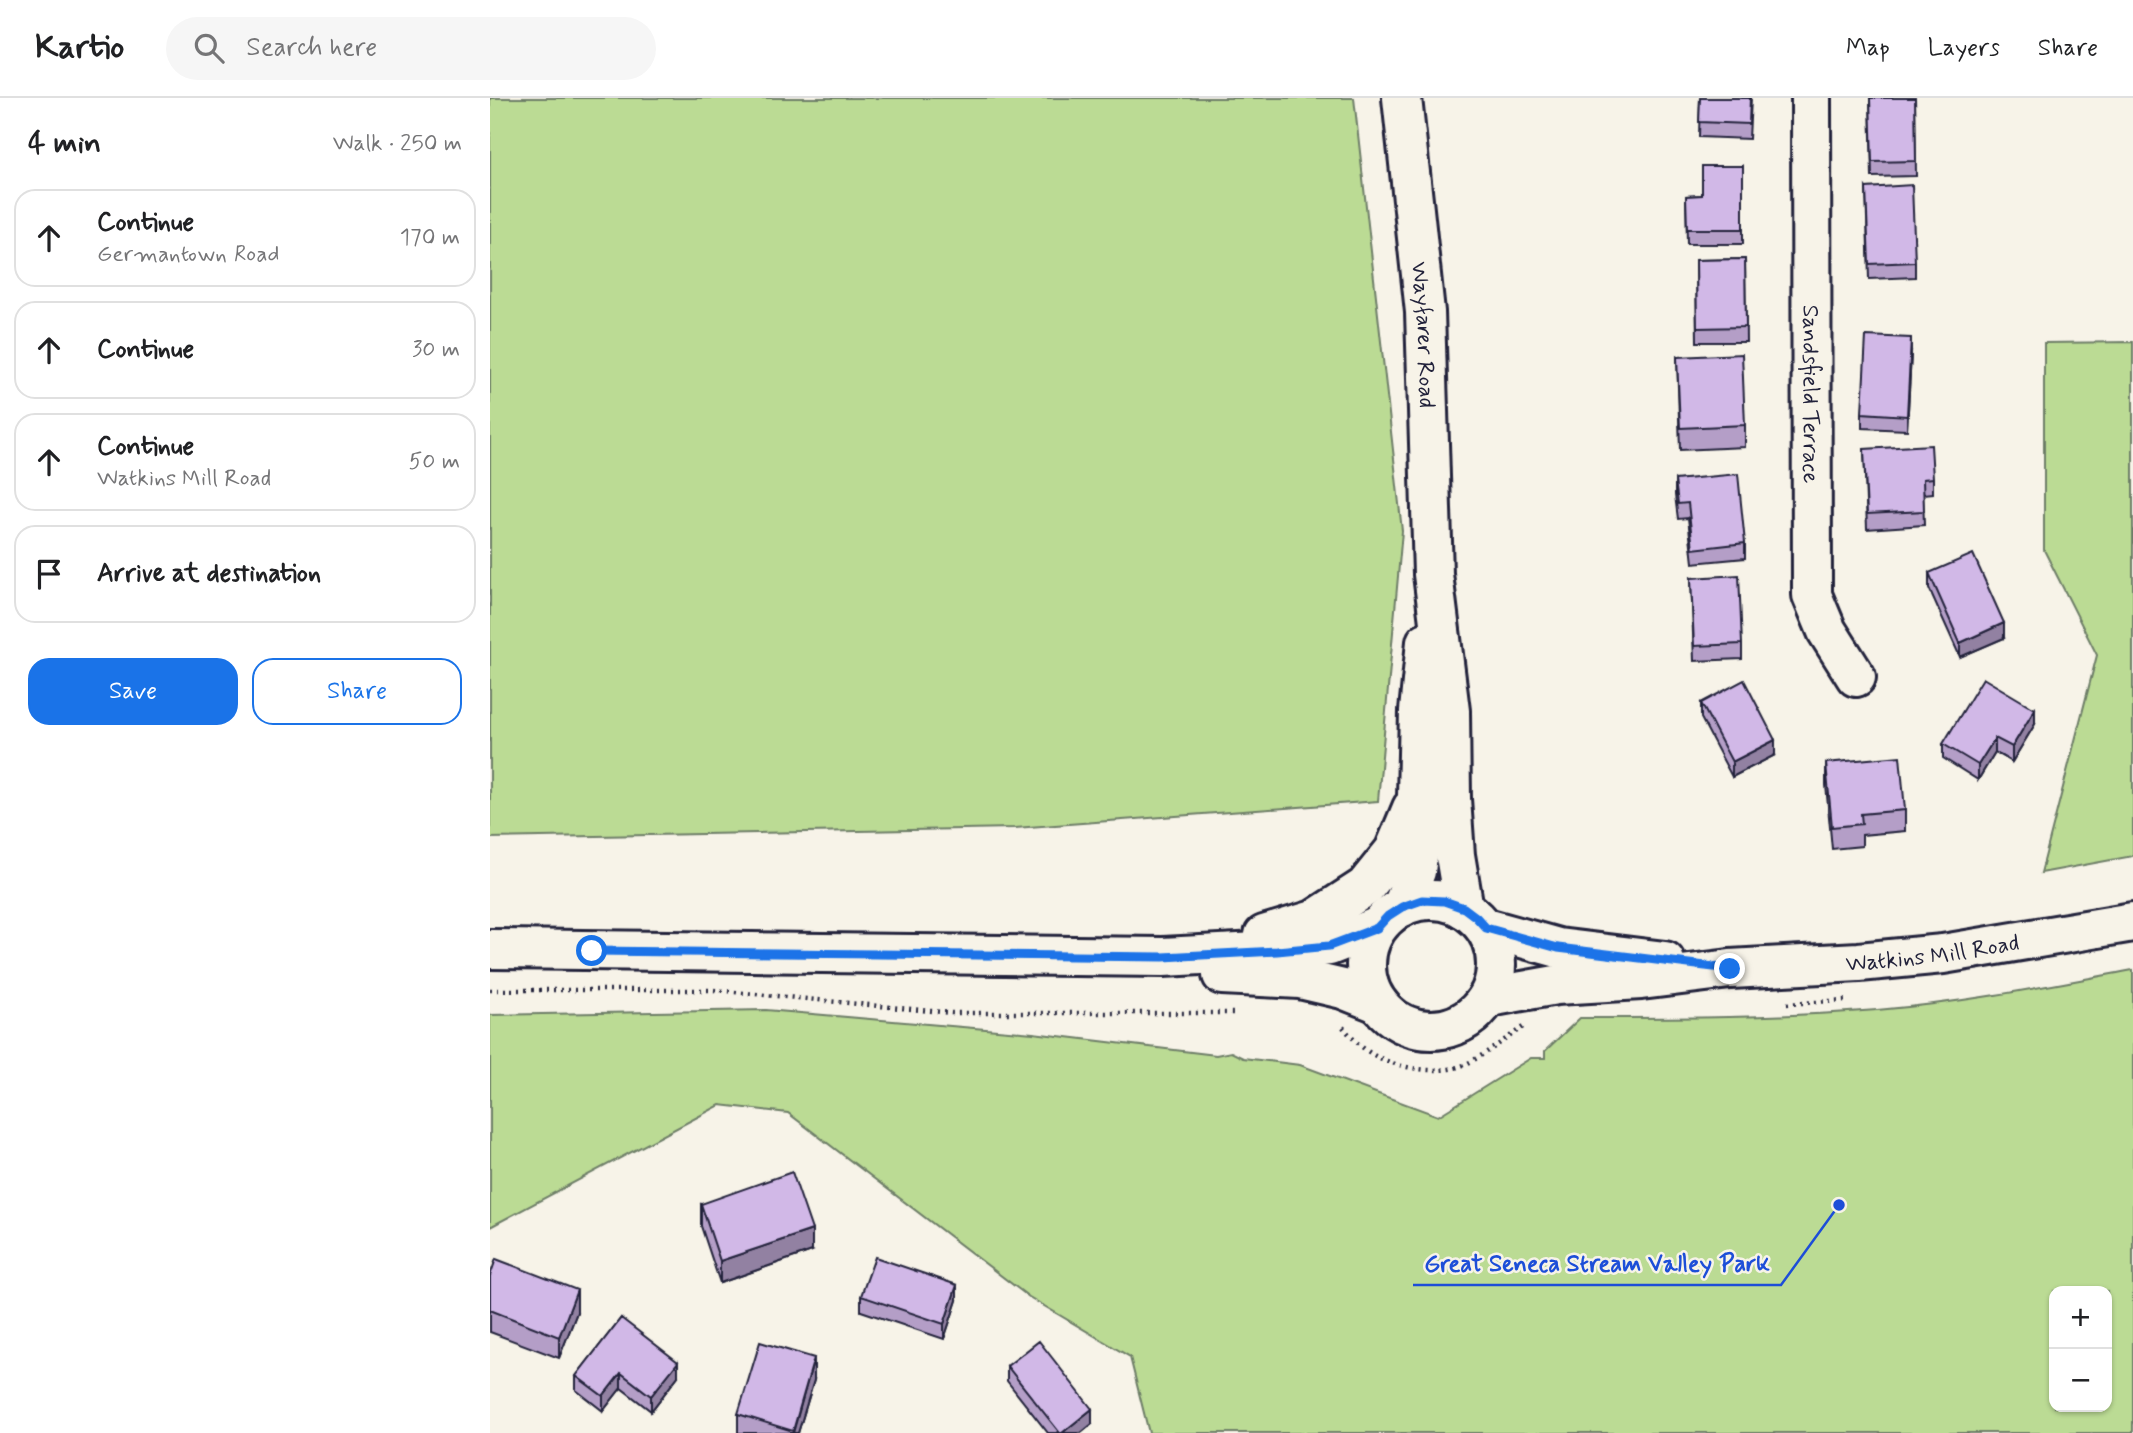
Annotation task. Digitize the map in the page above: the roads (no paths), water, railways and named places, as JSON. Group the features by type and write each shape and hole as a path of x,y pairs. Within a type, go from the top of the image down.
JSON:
{"street":[{"name":"Wayfarer Road","path":"1402,98 1425,312 1433,574 1450,711 1455,855 1475,918"},
{"name":"Sandsfield Terrace","path":"1811,98 1812,595 1827,631 1856,677"},
{"name":"Wayfarer Road","path":"1390,917 1416,871 1421,832 1417,797 1419,711 1433,574"},
{"path":"1163,957 1262,936 1314,920 1366,887 1394,851 1417,797"},
{"path":"490,949 1163,957 1329,946 1422,900 1444,901 1475,918 1494,945 1497,962 1495,980 1489,997 1475,1014 1456,1025 1435,1030 1413,1028 1393,1018 1378,1003 1368,984 1366,963 1370,942 1390,917"},
{"name":"Watkins Mill Road","path":"1475,918 1558,948 1730,969"},
{"name":"Watkins Mill Road","path":"1489,997 1556,985 1943,954 2133,922"},
{"path":"1163,957 1225,976 1300,979 1343,989 1378,1003"}],"place":[{"name":"Great Seneca Stream Valley Park","path":"1839,1205"}]}
